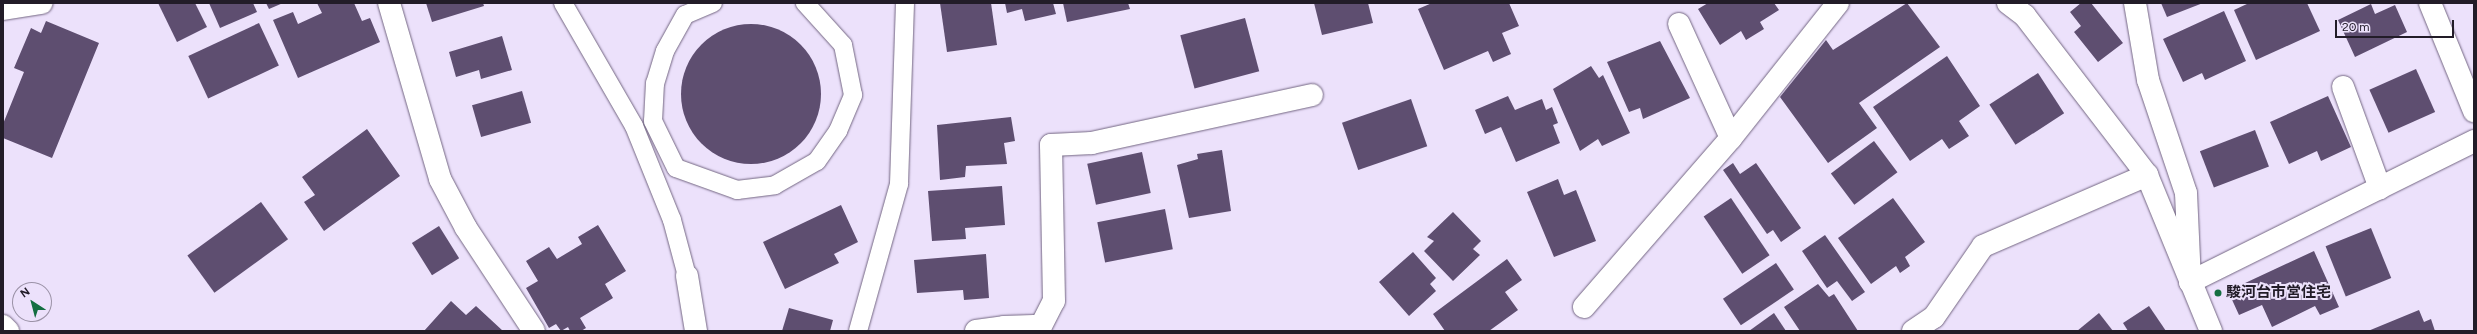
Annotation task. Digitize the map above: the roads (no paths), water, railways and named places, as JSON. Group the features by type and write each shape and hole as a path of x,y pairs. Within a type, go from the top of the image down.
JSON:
{"street":[{"path":"3,8 42,3"},
{"path":"389,3 440,179 466,228 534,331"},
{"path":"1584,307 1731,138 1838,3"},
{"path":"2008,3 2025,16 2147,175 2211,331"},
{"path":"2135,3 2148,80 2186,194 2190,282"},
{"path":"2430,3 2474,111"},
{"path":"1679,24 1731,138"},
{"path":"2343,87 2380,188"},
{"path":"976,331 1004,327 1041,326 1054,301 1051,145 1092,142 1312,95"},
{"path":"2190,282 2474,141"},
{"path":"1913,331 1934,317 1983,246 2147,175"},
{"path":"687,276 696,331"},
{"path":"3,326 8,331"}],"lane":[{"path":"563,3 634,126 672,220 687,276"},
{"path":"713,3 685,15 665,51 655,83 653,121 676,168 737,190 776,185 817,161 838,131 853,96 843,45 805,3"},
{"path":"858,331 899,184 905,3"},
{"path":"634,126 653,121"}],"place":[{"name":"駿河台市営住宅","path":"2218,293"}]}
